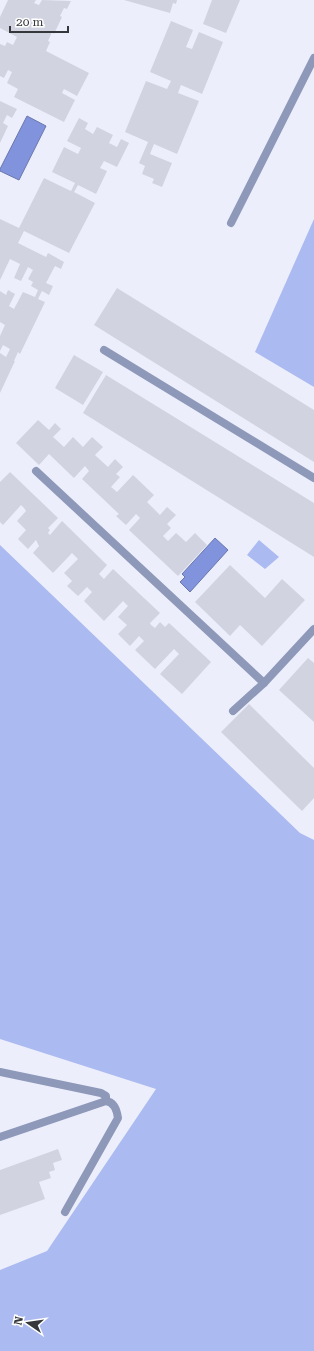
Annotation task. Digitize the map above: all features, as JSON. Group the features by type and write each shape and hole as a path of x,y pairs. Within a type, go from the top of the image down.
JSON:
{"street":[{"path":"231,223 314,58"},
{"path":"104,350 314,478"},
{"path":"36,471 264,683"},
{"path":"233,711 264,683 312,634"},
{"path":"0,1072 101,1093 106,1096 106,1101"},
{"path":"0,1137 106,1101 110,1101 113,1104 118,1118 65,1212"}],"shaded area":[{"path":"27,116 46,126 19,180 0,171 0,169"},
{"path":"314,219 314,387 255,352"},
{"path":"215,538 228,550 190,592 180,582 185,577 182,574"},
{"path":"259,540 279,557 265,569 247,555"},
{"path":"0,545 300,833 314,840 314,1351 0,1351 0,1270 47,1251 156,1089 0,1039"}],"building":[{"path":"8,0 36,0 34,3 39,5 42,0 71,1 67,9 64,8 60,16 62,17 54,34 52,32 46,51 89,73 77,96 64,89 62,93 75,100 64,122 14,97 18,89 7,83 12,72 8,70 4,78 0,76 0,44 5,46 7,42 13,45 17,37 0,28 0,17"},
{"path":"124,0 177,0 176,4 173,3 170,13"},
{"path":"212,0 240,0 226,33 203,24"},
{"path":"171,21 193,30 186,47 192,49 199,32 223,42 202,94 181,85 178,93 199,101 177,154 154,144 150,154 172,163 162,187 152,183 154,179 142,174 145,166 139,163 148,142 125,132 146,81 167,89 171,81 150,72"},
{"path":"0,101 17,109 12,118 7,115 3,123 8,126 0,143"},
{"path":"79,118 88,123 85,129 93,134 97,127 113,135 109,143 117,147 121,139 129,143 117,167 104,161 100,168 107,171 96,194 78,185 74,192 95,203 69,253 24,231 18,243 46,257 48,253 64,262 61,269 55,266 46,283 53,286 49,295 42,291 38,299 45,302 20,354 18,352 0,393 0,353 6,357 10,349 3,345 0,351 0,336 5,325 0,322 0,291 6,295 8,290 15,294 9,306 14,309 23,292 35,297 38,290 31,286 33,282 28,279 33,270 28,267 21,281 14,278 20,264 10,259 0,280 0,219 19,228 44,178 71,191 75,183 52,172 64,147 78,154 81,148 67,141"},
{"path":"117,288 314,410 314,462 94,325"},
{"path":"74,355 103,372 83,405 55,388"},
{"path":"106,375 314,503 314,557 83,413"},
{"path":"38,420 49,430 55,423 61,429 53,437 64,447 73,437 83,447 92,437 103,447 95,455 97,457 108,467 115,459 123,467 116,474 120,477 111,487 117,492 133,475 154,495 147,502 160,515 167,507 176,515 167,524 171,528 163,536 168,541 176,533 186,542 195,533 207,545 178,576 129,530 140,518 136,514 126,525 116,516 119,514 82,479 89,471 85,466 74,478 49,454 39,465 16,443"},
{"path":"10,472 58,518 48,528 50,530 48,533 50,535 62,521 107,565 99,574 104,579 113,569 160,613 150,623 151,625 155,628 160,622 165,627 169,623 211,662 182,694 160,674 179,654 174,649 155,669 135,650 144,641 139,636 130,646 118,634 127,625 118,617 128,606 123,601 104,621 84,601 92,592 87,587 78,596 67,586 72,581 64,573 78,559 72,553 53,573 33,553 39,546 36,540 28,549 18,539 26,530 17,521 26,511 21,505 3,525 0,522 0,482"},
{"path":"230,565 265,598 282,579 305,600 262,646 240,625 230,636 195,602"},
{"path":"308,658 314,663 314,722 279,690"},
{"path":"249,704 314,768 314,798 302,811 221,732"},
{"path":"58,1149 62,1160 53,1163 55,1170 49,1172 51,1178 39,1182 45,1199 0,1215 0,1170"}]}
